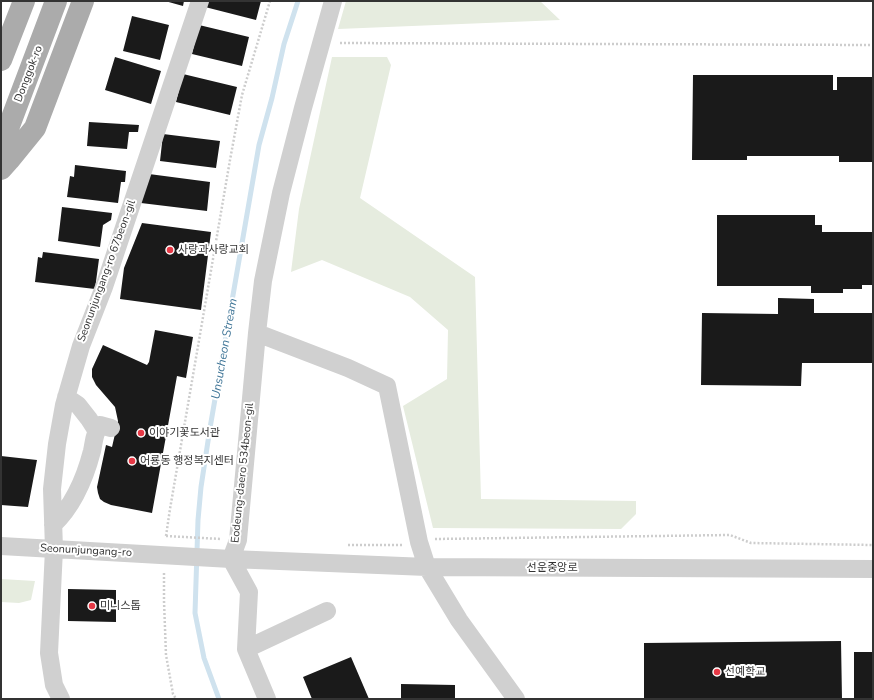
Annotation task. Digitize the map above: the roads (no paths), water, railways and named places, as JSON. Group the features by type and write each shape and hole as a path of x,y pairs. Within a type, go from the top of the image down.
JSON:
{"main road":[{"path":"1,60 24,1"},
{"name":"Donggok-ro","path":"1,146 56,1"},
{"path":"1,169 35,128 83,1"}],"street":[{"name":"Seonunjungang-ro 67beon-gil","path":"61,699 54,685 49,653 54,549 52,489 57,444 66,397 81,346 104,287 200,1"},
{"name":"Eodeung-daero 534beon-gil","path":"268,699 246,649 248,592 227,558 235,540 263,281 281,193 302,108 333,1"},
{"path":"257,333 348,368 387,386 418,542 427,567 459,620 516,699"},
{"path":"53,525 61,517 80,485 92,452 104,429 89,419 78,405 66,397"},
{"name":"Seonunjungang-ro","path":"1,546 168,555"},
{"name":"선운중앙로","path":"168,555 427,567 873,569"},
{"path":"246,649 327,611"}],"waterway":[{"name":"Unsucheon Stream","path":"219,699 204,658 195,613 198,520 201,487 259,145 272,98 284,44 298,1"}],"place":[{"name":"사랑과사랑교회","path":"170,250"},
{"name":"이야기꽃도서관","path":"141,433"},
{"name":"어룡동 행정복지센터","path":"132,461"},
{"name":"미니스톱","path":"92,606"},
{"name":"선예학교","path":"717,672"}]}
